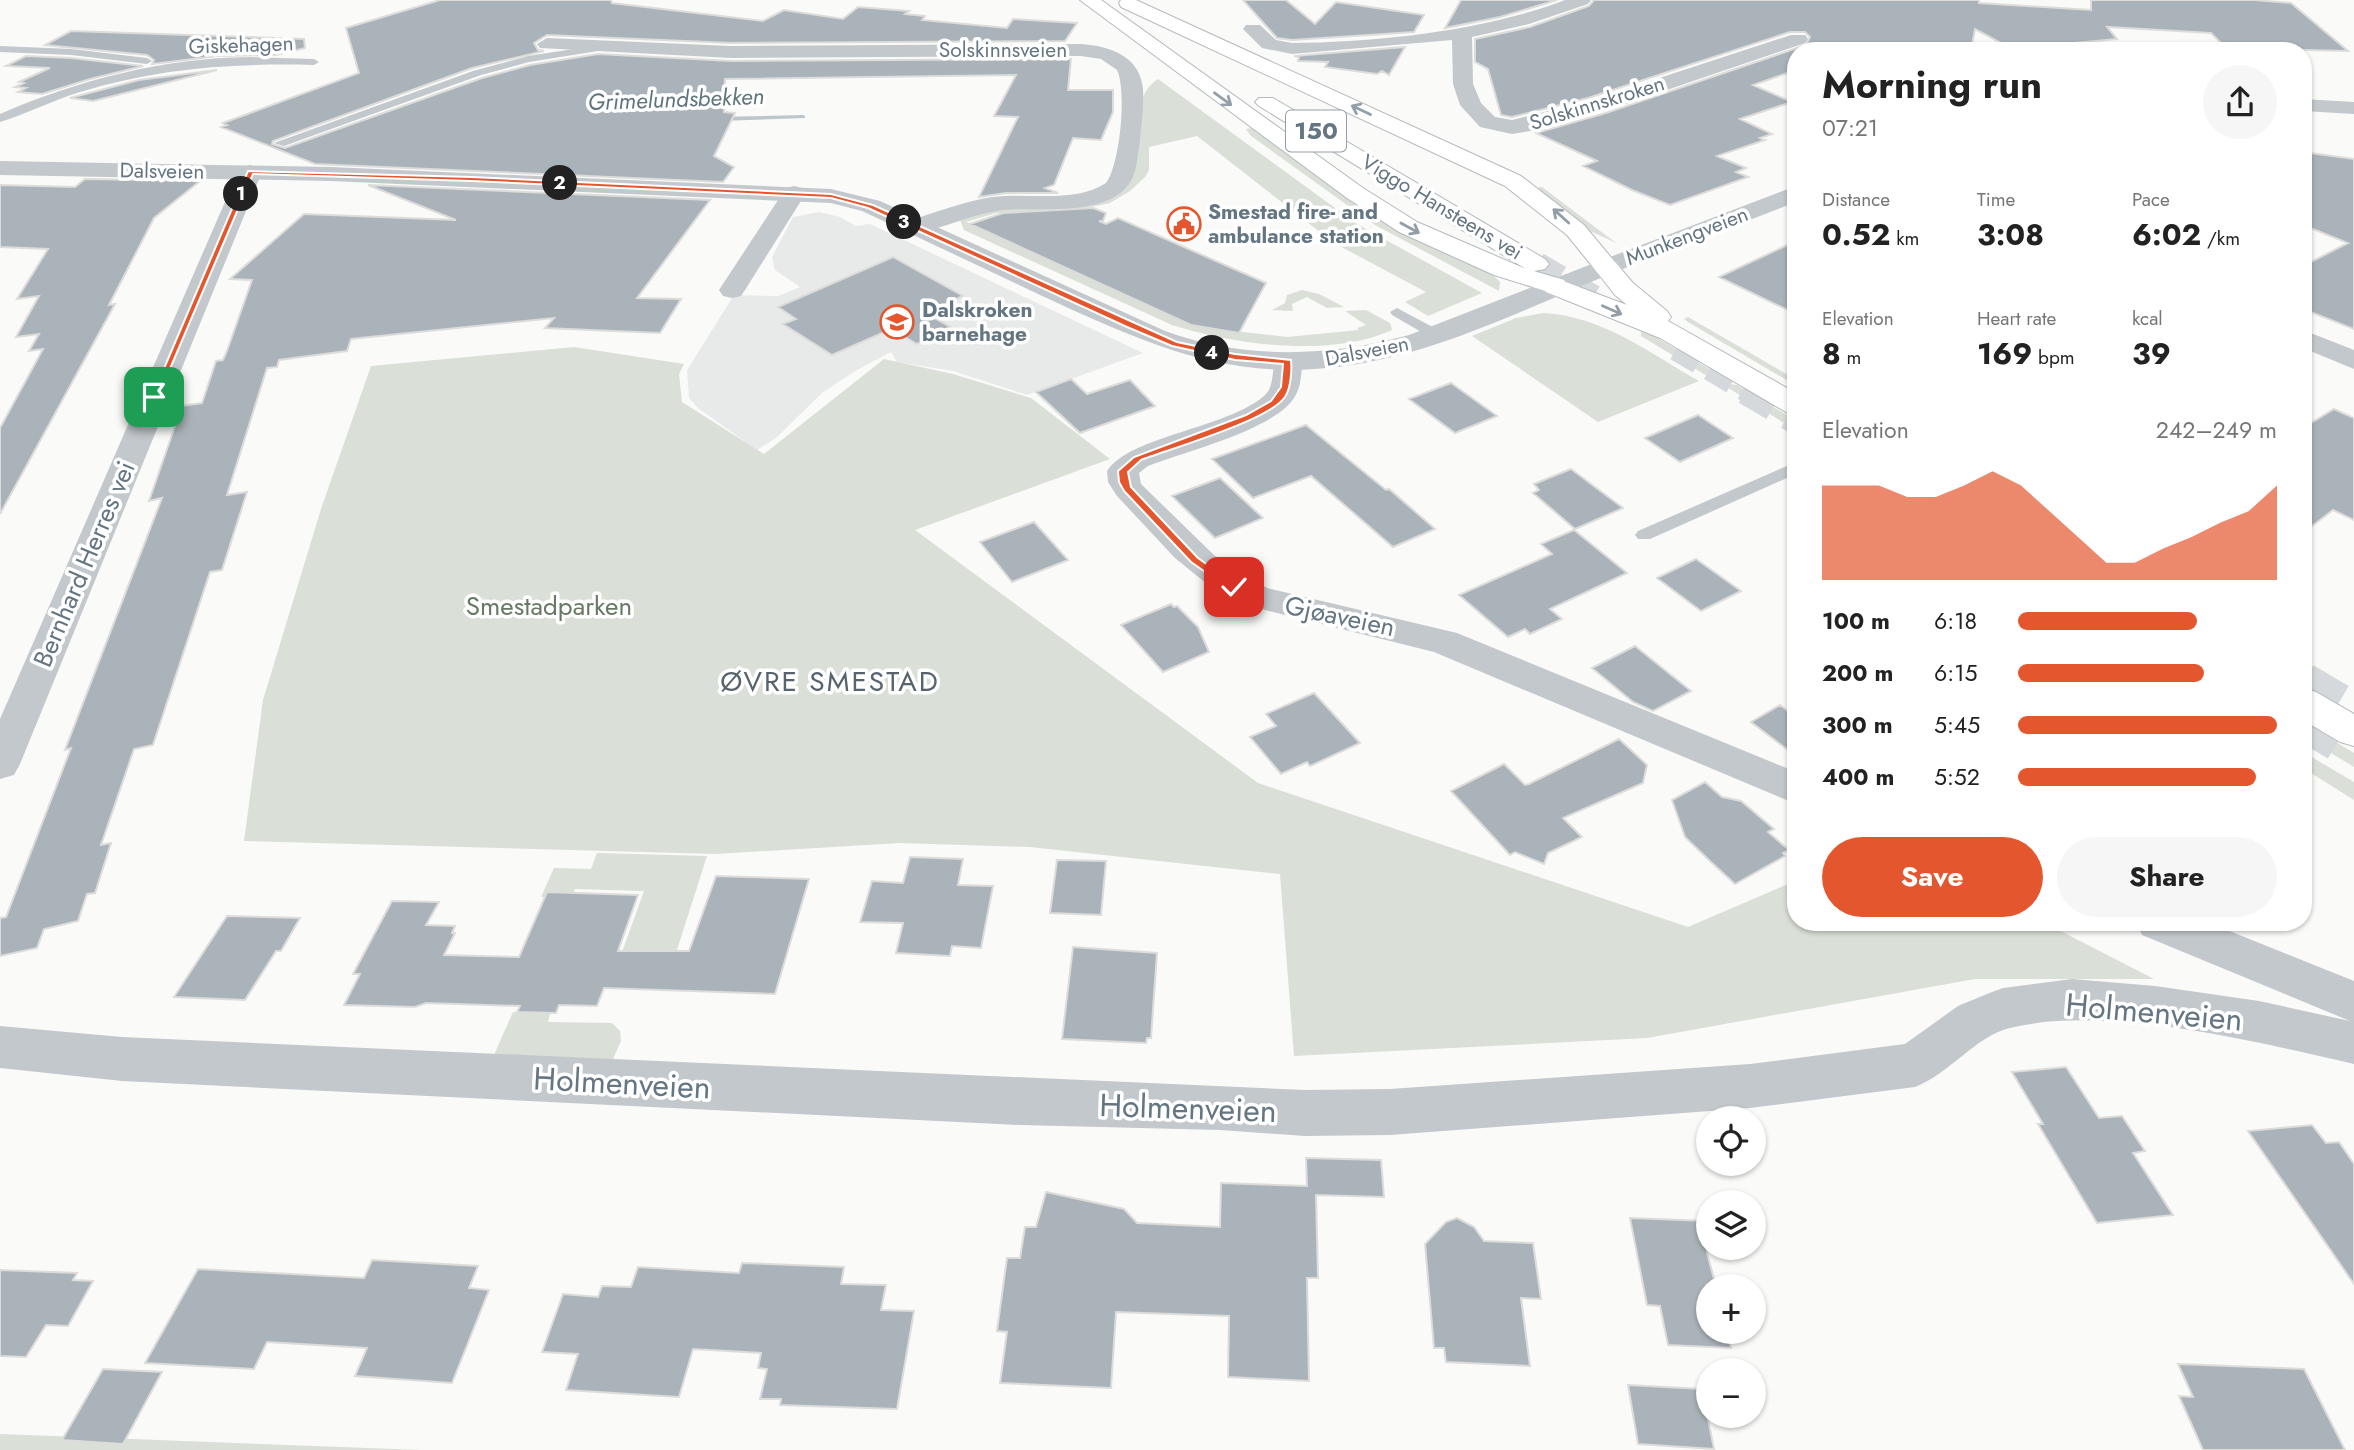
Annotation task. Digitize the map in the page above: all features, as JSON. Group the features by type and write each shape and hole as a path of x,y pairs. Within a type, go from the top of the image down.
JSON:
{"main road":[{"name":"Viggo Hansteens vei","path":"1091,0 1537,265"},
{"path":"1091,0 1355,193 1408,227 1503,270 1567,281 1670,332 1787,401"},
{"name":"Viggo Hansteens vei","path":"1125,1 1493,213"},
{"path":"1125,1 1513,181 1550,206 1571,225 1624,289 1648,307 1670,332"},
{"path":"2312,707 2354,732"}],"street":[{"path":"1253,29 1269,44 1295,47 1462,33 1549,12 1582,0"},
{"name":"Solskinnskroken","path":"1462,33 1463,84 1471,105 1488,122 1512,127 1529,125 1597,106 1787,43"},
{"name":"Solskinnskroken","path":"1789,42 1798,39"},
{"name":"Solskinnsveien","path":"547,44 731,52 1068,49 1100,52 1119,61 1126,68 1130,74 1132,95 1125,166 1119,183 1113,189 1081,199 1002,203 966,209 916,227"},
{"path":"2312,106 2354,108"},
{"name":"Dalsveien","path":"0,168 250,172 824,195 858,202 1175,344 1235,357 1288,362 1370,354 1435,334 1567,281"},
{"name":"Bernhard Herres vei","path":"0,764 250,172"},
{"path":"732,290 794,193"},
{"name":"Munkengveien","path":"1567,281 1787,197"},
{"path":"2312,342 2354,360"},
{"name":"Gjøaveien","path":"1288,362 1282,396 1274,403 1249,417 1137,458 1123,471 1128,489 1195,560 1234,587 1257,597 1413,633 1482,656 1787,785"},
{"path":"2180,931 2354,1002"},
{"name":"Holmenveien","path":"0,1047 122,1059 1020,1102 1220,1107 1305,1113 1390,1112 1750,1086 1916,1065 1975,1021 2003,1008 2072,999 2155,1006 2233,1018 2354,1043"}],"lane":[{"path":"280,143 477,73 536,57 600,48"},
{"path":"0,49 104,55 147,61 130,77"},
{"name":"Giskehagen","path":"1,117 49,98 130,77 212,62 314,62"},
{"path":"1397,312 1435,334"},
{"path":"1644,535 1787,471"}],"shaded area":[{"name":"Dalskroken barnehage","path":"819,212 840,217 856,226 870,224 1143,353 1027,395 953,371 897,362 891,352 822,393 776,438 757,450 698,408 689,398 687,370 734,295 778,296 800,287 775,270 772,257 793,217"}],"green space":[{"path":"1158,79 1357,224 1482,293 1428,316 1405,302 1426,292 1334,243 1197,136 1149,147 1149,170 1146,176 1130,191 1110,203 1066,212 996,213 966,222 1145,304 1215,329 1287,337 1359,330 1357,328 1366,325 1345,311 1366,310 1390,323 1392,330 1367,339 1312,346 1253,343 1197,332 1172,325 964,230 960,220 995,210 1115,195 1128,184 1135,171 1140,105 1146,91"},
{"path":"1251,128 1397,230 1494,276 1500,282 1499,291 1375,225 1251,136 1246,129"},
{"path":"1539,187 1616,243 1588,230 1540,193"},
{"path":"1302,290 1319,294 1344,307 1327,308 1307,297 1292,304 1293,311 1272,310 1285,303 1287,295"},
{"path":"1543,313 1565,316 1605,328 1699,381 1598,422 1472,336 1516,318"},
{"path":"1688,317 1787,374 1787,380 1688,322 1684,319"},
{"path":"1641,332 1649,333 1725,378 1721,381 1712,379 1641,336"},
{"name":"Smestadparken","path":"574,347 684,364 679,374 682,402 764,454 884,359 953,374 1031,398 1110,459 915,530 1258,783 1688,927 1787,884 1787,931 2061,931 2154,979 1975,979 1647,1038 1294,1056 1280,874 1030,847 900,843 715,854 244,841 263,700 321,509 371,366"},
{"path":"1730,384 1737,385 1787,415 1787,425 1727,387"},
{"path":"2312,727 2354,753 2354,767 2312,741"},
{"path":"2312,757 2354,782 2354,800 2312,774"},
{"path":"597,853 707,856 675,956 621,955 644,891 575,889 571,898 541,897 554,868 591,869"},
{"path":"513,1012 550,1013 548,1022 612,1023 620,1031 621,1041 613,1059 490,1064"},
{"path":"0,1434 421,1450 0,1450"}],"building":[{"path":"440,0 611,0 612,3 763,21 784,10 843,19 858,7 909,11 905,14 925,16 922,20 1007,28 1013,19 1077,23 1065,41 731,43 547,35 534,43 538,50 544,51 472,68 273,141 272,144 285,148 482,78 530,65 598,54 731,61 1071,59 1068,90 1113,90 1113,112 1101,140 1073,138 1054,185 1045,188 1058,193 1006,193 979,197 1018,117 994,116 1016,75 725,79 724,112 735,113 714,156 734,167 723,182 315,164 221,127 227,125 223,123 359,73 346,28"},
{"path":"1243,0 1286,0 1315,24 1336,2 1424,15 1414,32 1292,40 1277,38"},
{"path":"1461,0 1557,0 1500,17 1445,28"},
{"path":"1594,0 1979,0 1979,3 2091,10 2091,0 2254,0 2291,3 2348,51 2312,50 2312,42 2220,42 2211,33 2107,27 2117,39 2086,42 1999,42 1975,29 1973,42 1808,42 1810,37 1805,32 1790,32 1588,98 1512,117 1501,115 1488,69 1475,62 1475,39 1530,27 1589,6"},
{"path":"71,31 304,39 305,48 276,55 218,56 152,64 154,60 147,55 45,45"},
{"path":"1405,47 1389,75 1382,71 1377,74 1325,67 1328,62 1298,61 1299,57 1294,56"},
{"path":"1787,51 1787,73 1753,85 1787,100 1787,104 1740,119 1772,134 1760,138 1765,140 1717,156 1746,168 1736,172 1748,177 1670,205 1583,166 1597,161 1536,133 1606,113"},
{"path":"26,56 143,66 42,94 18,92 26,88 15,87 24,83 19,82 50,68 6,66"},
{"path":"217,70 93,101 70,98 139,80"},
{"path":"2312,153 2354,159 2354,329 2312,313 2312,261 2348,243 2312,229"},
{"path":"85,179 200,181 154,218 109,305 115,304 0,514 0,428 43,349 29,351 39,334 16,337 39,296 17,299 48,249 0,247 0,185 75,187"},
{"path":"368,185 710,200 637,298 681,299 660,333 545,328 554,318 351,339 347,351 279,360 277,367 267,368 227,495 247,492 222,570 210,572 153,745 134,749 101,845 111,843 95,893 87,894 78,921 44,929 37,948 0,956 0,918 6,917 71,748 65,750 162,498 149,501 182,406 202,403 216,361 223,360 227,351 252,280 230,279 304,214 456,220"},
{"path":"1093,208 1106,213 1103,221 1099,221 1106,224 1118,218 1266,283 1239,333 1191,325 970,224 1003,213"},
{"path":"1787,245 1787,310 1719,277"},
{"path":"893,257 963,296 926,313 952,328 917,344 891,329 832,355 783,324 796,319 778,307"},
{"path":"1071,379 1087,394 1130,380 1155,406 1080,433 1036,392"},
{"path":"1451,383 1497,416 1455,433 1409,399"},
{"path":"2334,409 2354,418 2354,520 2333,510 2312,526 2312,422"},
{"path":"1698,415 1733,438 1680,462 1645,438"},
{"path":"1306,425 1386,490 1389,489 1435,529 1393,547 1311,476 1253,498 1212,459"},
{"path":"1571,469 1623,508 1575,529 1533,493 1539,490 1534,484"},
{"path":"1220,478 1263,518 1215,538 1172,496"},
{"path":"1034,522 1068,560 1012,582 980,542"},
{"path":"1574,530 1627,573 1550,609 1562,619 1530,634 1525,629 1508,637 1459,595 1552,554 1541,544"},
{"path":"1696,559 1741,591 1701,611 1657,578"},
{"path":"1171,604 1177,606 1198,627 1209,652 1163,672 1121,625"},
{"path":"1635,646 1691,691 1653,711 1633,702 1592,668"},
{"path":"1314,693 1360,743 1310,766 1307,762 1281,774 1250,737 1276,726 1266,714"},
{"path":"1780,705 1787,710 1787,749 1751,722"},
{"path":"1619,739 1647,765 1643,783 1563,818 1582,837 1548,853 1544,864 1515,852 1510,855 1451,791 1504,764 1525,785 1529,784"},
{"path":"1705,782 1722,797 1741,801 1774,829 1768,832 1787,848 1783,853 1785,856 1735,884 1685,837 1672,800"},
{"path":"910,857 963,859 958,885 993,886 981,948 952,946 950,956 896,953 903,923 860,922 872,881 903,883"},
{"path":"1057,860 1106,861 1101,915 1050,913"},
{"path":"716,876 809,879 775,994 604,988 597,1006 559,1005 556,1013 517,1012 520,1006 426,1003 415,1007 344,1005 360,974 353,974 392,901 439,902 426,925 455,926 452,933 455,933 444,955 519,957 547,892 638,895 618,951 689,951"},
{"path":"227,916 300,918 281,951 276,951 245,1000 174,997"},
{"path":"1073,947 1157,953 1151,1038 1147,1038 1146,1043 1062,1039"},
{"path":"2066,1067 2099,1118 2122,1116 2145,1151 2133,1153 2173,1215 2097,1223 2038,1124 2043,1124 2012,1072"},
{"path":"2312,1125 2326,1143 2339,1142 2354,1164 2354,1284 2248,1131"},
{"path":"1306,1158 1381,1160 1384,1197 1316,1195 1318,1278 1307,1278 1309,1381 1228,1377 1229,1316 1116,1312 1111,1388 1000,1383 1007,1332 997,1331 1007,1258 1020,1258 1025,1227 1036,1227 1046,1192 1124,1209 1137,1223 1220,1227 1221,1183 1307,1186"},
{"path":"1457,1218 1474,1227 1484,1241 1533,1243 1541,1299 1521,1298 1530,1366 1446,1362 1444,1348 1434,1348 1425,1244 1446,1222"},
{"path":"1630,1218 1696,1221 1696,1260 1709,1260 1713,1274 1696,1274 1696,1344 1730,1344 1731,1348 1668,1345 1660,1306 1647,1305"},
{"path":"372,1260 478,1266 469,1288 489,1290 452,1383 355,1376 367,1348 267,1342 254,1369 145,1363 198,1269 364,1278"},
{"path":"742,1263 844,1267 841,1284 886,1285 881,1310 914,1311 897,1409 780,1405 781,1399 760,1399 767,1369 758,1368 761,1353 693,1349 679,1397 566,1390 578,1354 542,1352 563,1294 598,1297 602,1286 631,1287 638,1267 739,1273"},
{"path":"0,1270 77,1273 73,1280 93,1281 68,1326 46,1325 26,1357 0,1356"},
{"path":"2178,1364 2304,1369 2345,1450 2203,1450 2179,1396 2193,1397"},
{"path":"103,1369 162,1372 123,1444 62,1440"},
{"path":"1628,1385 1696,1389 1696,1428 1710,1428 1714,1449 1638,1444"}],"waterway":[{"name":"Grimelundsbekken","path":"718,119 803,117"}],"tunnel":[{"path":"1537,265 1602,303"},
{"path":"1677,348 1750,391"},
{"path":"1747,389 1787,413"},
{"path":"2312,688 2354,713"},
{"path":"2312,725 2354,750"}],"place":[{"name":"Smestad fire- and ambulance station","path":"1184,224"},
{"name":"Dalskroken barnehage","path":"897,322"}],"district":[{"name":"ØVRE SMESTAD","path":"830,681"}],"route":[{"path":"154,397 250,172 471,179 831,196 871,206 1129,326 1175,344 1235,357 1288,362 1282,396 1264,410 1137,458 1123,471 1122,476 1128,489 1195,560 1234,587"}]}
